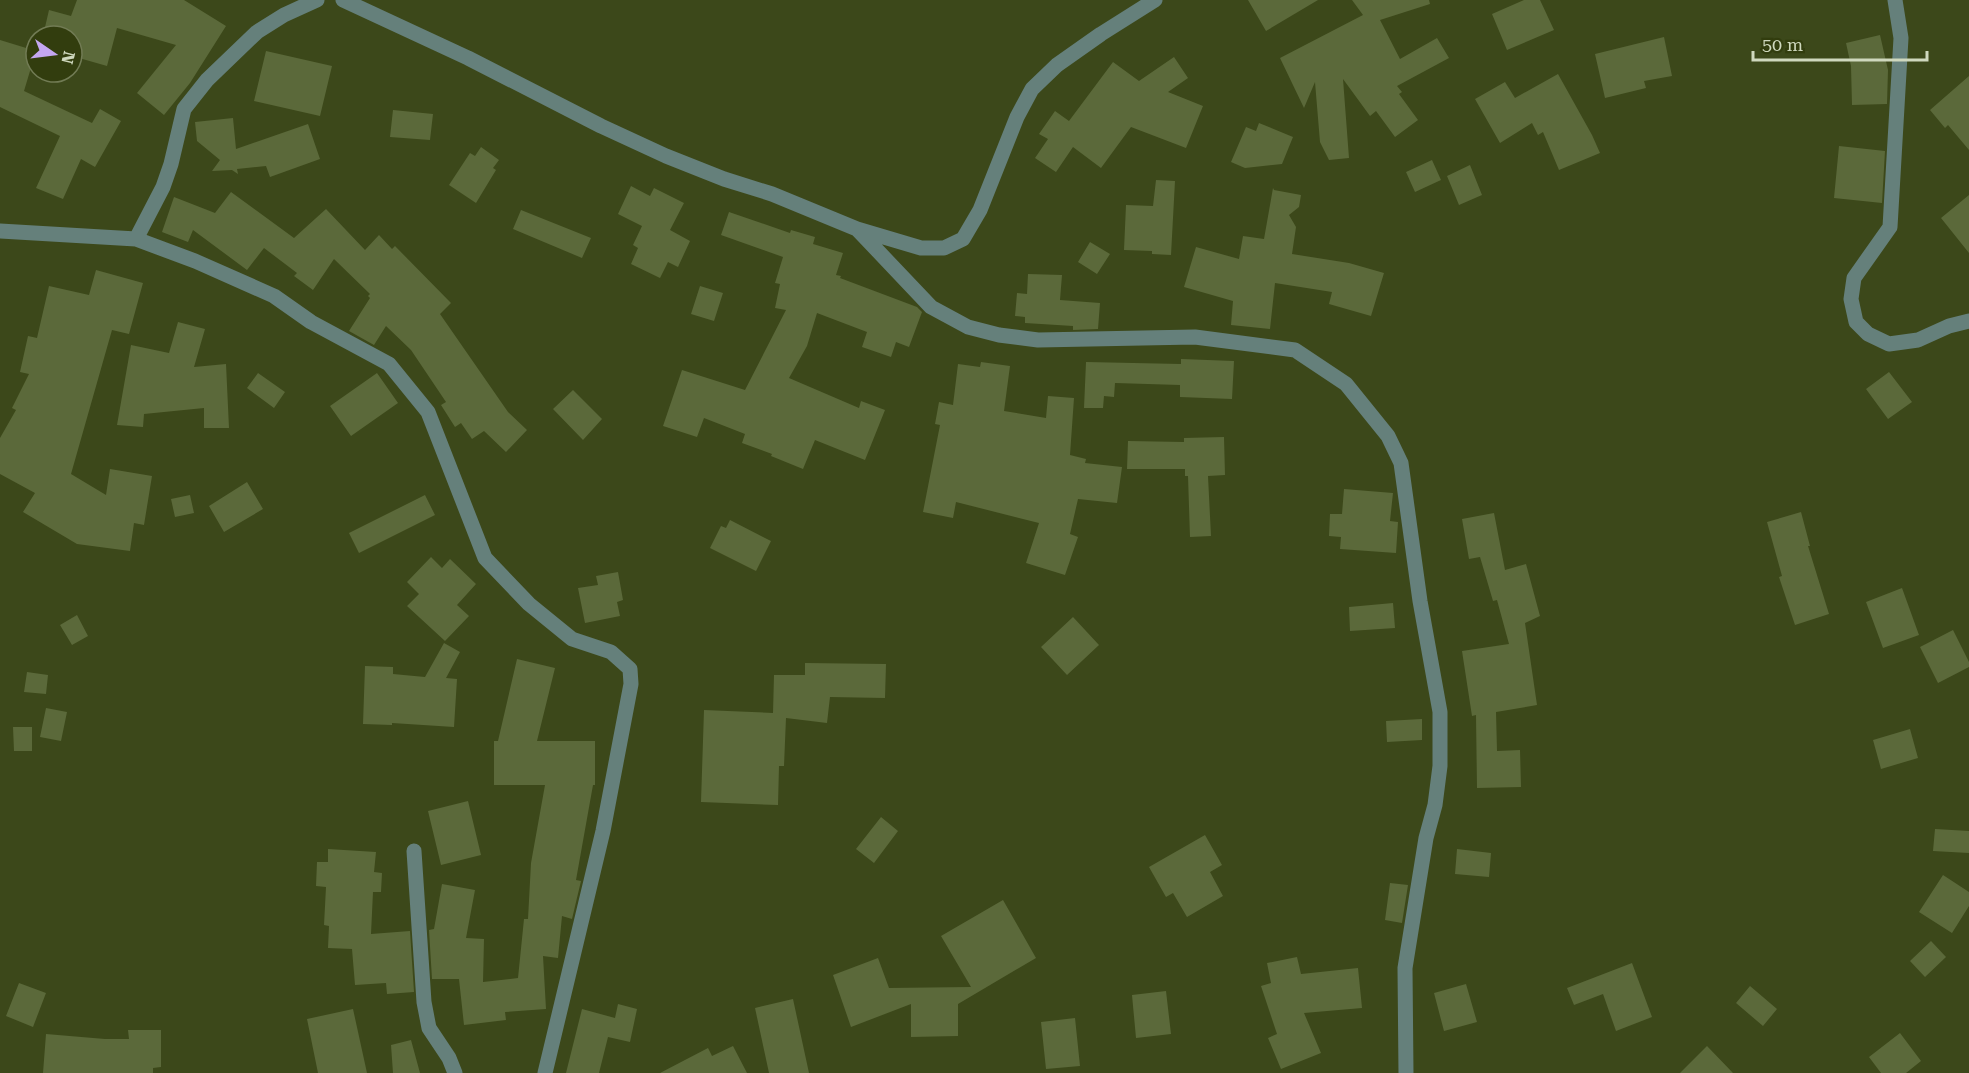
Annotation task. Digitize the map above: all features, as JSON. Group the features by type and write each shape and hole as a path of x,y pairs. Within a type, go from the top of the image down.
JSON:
{"street":[{"path":"136,239 163,187 184,109 207,80 257,32 284,15 318,0"},
{"path":"343,0 468,58 601,126 666,156 724,179 772,194 857,229 921,248 944,248 963,239 980,210 1017,117 1032,89 1057,65 1155,0"},
{"path":"1895,0 1901,38 1890,226 1854,278 1851,298 1854,314 1856,322 1868,334 1889,344 1918,340 1949,326 1969,321"},
{"path":"857,229 931,307 968,327 999,335 1038,340 1195,337 1295,350 1346,384 1388,436 1401,463 1420,601 1440,712 1440,766 1435,805 1426,838 1406,968 1406,1073"},
{"path":"0,231 136,239 195,261 274,296 311,322 389,363 428,412 485,558 529,604 572,639 611,652 630,669 631,684 603,831 545,1073"},
{"path":"414,851 424,1002 429,1028 455,1073"}],"building":[{"path":"77,0 184,0 226,26 190,83 164,115 137,93 176,45 117,28 107,66 84,59 84,24 46,24 49,10 71,16"},
{"path":"1248,0 1318,0 1266,31"},
{"path":"1352,0 1429,0 1430,4 1380,20 1400,59 1437,38 1449,58 1397,86 1402,92 1399,94 1418,120 1395,137 1376,111 1370,116 1343,79 1349,158 1329,160 1320,142 1315,82 1304,108 1280,58 1363,15"},
{"path":"1524,0 1540,0 1554,30 1507,50 1492,14"},
{"path":"1880,35 1888,70 1887,104 1852,105 1851,66 1846,43"},
{"path":"1664,37 1672,76 1644,81 1646,88 1605,98 1595,54"},
{"path":"0,40 24,47 24,84 26,84 24,91 92,123 100,109 121,121 95,167 81,159 63,199 36,188 60,136 0,107"},
{"path":"266,51 332,66 320,116 254,101"},
{"path":"1174,57 1188,78 1168,92 1203,106 1186,148 1131,127 1101,168 1073,147 1056,172 1035,158 1048,139 1039,134 1055,111 1069,121 1113,62 1139,81"},
{"path":"1558,74 1600,153 1559,170 1543,132 1538,135 1532,123 1500,143 1475,99 1505,82 1515,98"},
{"path":"1969,76 1969,150 1948,125 1945,128 1930,110"},
{"path":"393,110 433,114 430,140 390,137"},
{"path":"233,118 236,149 308,124 320,159 270,177 266,166 237,169 238,174 232,170 212,171 220,160 197,141 195,122"},
{"path":"1259,123 1293,137 1282,164 1245,168 1231,162 1246,127 1256,131"},
{"path":"1839,146 1885,151 1882,203 1834,198"},
{"path":"481,147 499,160 493,168 496,170 476,203 449,185 470,153 475,156"},
{"path":"1432,160 1441,180 1415,192 1406,172"},
{"path":"1470,165 1482,195 1459,205 1447,176"},
{"path":"1156,180 1175,181 1171,255 1152,254 1152,251 1124,250 1126,205 1153,206"},
{"path":"631,186 650,196 654,188 684,203 670,230 690,241 678,267 668,262 660,278 631,264 638,248 633,245 642,226 618,214"},
{"path":"1273,188 1301,195 1299,207 1289,215 1296,227 1292,254 1349,263 1384,273 1371,316 1329,304 1332,292 1275,283 1270,329 1231,325 1233,301 1184,287 1196,247 1239,259 1243,236 1264,239"},
{"path":"231,192 294,238 326,209 365,250 379,235 392,249 395,246 451,303 440,314 508,412 527,430 506,452 484,431 472,439 461,423 455,427 441,405 446,402 411,350 386,326 374,345 349,331 370,298 368,296 370,294 334,259 313,290 294,276 297,273 264,248 247,270 193,230 188,242 162,232 174,197 215,213"},
{"path":"1969,195 1969,253 1941,218"},
{"path":"521,210 591,238 582,258 513,229"},
{"path":"729,212 790,233 791,230 815,237 813,244 843,253 836,275 841,276 840,278 917,307 922,312 909,347 896,342 891,357 862,347 867,332 817,313 807,346 789,378 859,408 861,401 885,410 865,460 815,440 803,469 742,443 745,434 704,418 697,437 663,426 682,370 745,390 786,310 775,308 780,284 775,283 783,257 721,235"},
{"path":"1090,242 1110,254 1097,274 1078,262"},
{"path":"96,270 143,283 129,334 112,330 71,474 106,495 110,469 152,476 144,525 134,523 130,551 77,544 23,512 35,493 0,474 0,438 16,410 12,408 29,374 20,372 28,336 37,338 49,286 89,295"},
{"path":"1028,274 1062,275 1060,300 1100,303 1098,329 1073,330 1073,326 1025,323 1025,317 1015,316 1017,293 1027,294"},
{"path":"700,286 723,293 714,321 691,314"},
{"path":"178,322 205,329 194,367 226,364 229,428 204,428 204,408 144,414 143,427 117,425 131,345 169,353"},
{"path":"1181,359 1234,361 1232,399 1180,397 1180,385 1115,383 1114,397 1104,396 1103,408 1084,408 1086,362 1181,364"},
{"path":"981,362 1010,366 1004,411 1046,418 1048,396 1074,398 1070,455 1086,459 1085,463 1122,467 1117,503 1078,499 1070,534 1078,537 1065,575 1026,563 1039,523 956,502 953,518 923,512 940,425 935,424 939,402 953,405 958,364 980,367"},
{"path":"1889,372 1912,402 1888,419 1866,389"},
{"path":"258,373 285,392 274,408 247,388"},
{"path":"377,373 398,403 351,436 330,406"},
{"path":"573,390 602,419 583,440 553,409"},
{"path":"1224,437 1225,475 1208,476 1211,536 1190,537 1188,476 1185,476 1185,469 1127,469 1128,441 1184,442 1184,438"},
{"path":"247,482 263,509 224,532 209,506"},
{"path":"1344,489 1393,493 1390,521 1398,522 1396,553 1340,549 1341,537 1329,536 1330,514 1342,514"},
{"path":"190,495 194,513 175,517 171,499"},
{"path":"425,495 435,515 359,553 349,533"},
{"path":"1801,512 1810,546 1808,546 1829,614 1795,625 1779,577 1782,576 1767,522"},
{"path":"1494,513 1505,570 1526,564 1540,616 1525,623 1537,705 1496,712 1497,751 1520,750 1521,787 1477,788 1476,715 1472,716 1462,651 1509,644 1497,600 1493,601 1480,557 1469,559 1462,519"},
{"path":"730,520 771,541 756,571 710,548 721,526 726,528"},
{"path":"431,557 442,568 450,559 476,584 457,605 469,616 445,641 407,606 419,594 407,582"},
{"path":"618,572 623,600 617,602 620,616 585,623 578,588 598,585 596,576"},
{"path":"1902,588 1919,635 1883,648 1866,602"},
{"path":"1393,603 1395,628 1350,631 1349,607"},
{"path":"77,615 88,636 72,645 60,625"},
{"path":"1073,617 1099,645 1067,675 1041,647"},
{"path":"1953,630 1969,662 1969,667 1938,683 1920,647"},
{"path":"444,643 460,652 446,678 457,679 454,727 392,723 392,725 363,724 365,666 393,667 393,674 425,677"},
{"path":"517,659 555,668 537,741 595,741 595,785 593,785 576,880 581,881 572,919 562,916 558,958 543,956 546,1009 505,1012 506,1020 464,1025 459,979 432,979 429,930 434,929 442,884 475,890 466,938 484,939 483,982 518,978 524,919 528,919 531,863 545,785 494,785 494,741 498,741"},
{"path":"805,663 886,664 885,698 830,697 827,723 786,718 784,766 779,766 778,805 701,802 704,710 773,713 774,675 805,675"},
{"path":"27,672 48,675 46,694 24,692"},
{"path":"46,708 67,712 61,741 40,737"},
{"path":"1422,719 1422,740 1387,742 1386,721"},
{"path":"13,727 32,727 32,751 14,751"},
{"path":"1910,729 1918,758 1881,769 1873,740"},
{"path":"468,801 481,855 441,865 428,811"},
{"path":"881,817 898,831 874,863 856,849"},
{"path":"1935,829 1969,831 1969,853 1933,851"},
{"path":"1205,835 1222,865 1210,872 1223,896 1187,917 1173,893 1166,897 1149,867"},
{"path":"328,849 376,852 374,872 382,873 381,892 373,892 371,934 410,931 414,992 387,994 386,983 355,985 352,949 328,948 329,926 324,925 326,887 316,886 317,862 328,862"},
{"path":"1457,849 1491,853 1489,877 1455,874"},
{"path":"1943,875 1969,892 1969,906 1952,933 1919,912"},
{"path":"1390,883 1408,885 1402,923 1385,920"},
{"path":"1003,900 1036,958 958,1004 958,1036 911,1037 911,1004 851,1027 833,975 878,958 889,988 971,987 941,936"},
{"path":"1931,941 1946,957 1925,977 1910,961"},
{"path":"1297,957 1301,974 1358,968 1362,1008 1304,1013 1321,1053 1281,1069 1268,1038 1277,1034 1261,986 1271,983 1267,963"},
{"path":"1632,963 1652,1017 1616,1031 1603,994 1574,1005 1567,988"},
{"path":"19,983 46,993 33,1027 6,1016"},
{"path":"1466,984 1477,1022 1444,1031 1434,993"},
{"path":"1750,986 1777,1009 1763,1026 1736,1003"},
{"path":"1166,991 1171,1034 1136,1038 1132,995"},
{"path":"793,999 809,1073 769,1073 755,1008"},
{"path":"618,1004 637,1009 630,1042 608,1037 599,1073 566,1073 582,1009 615,1018"},
{"path":"353,1009 367,1073 318,1073 307,1019"},
{"path":"1075,1018 1080,1066 1046,1069 1041,1022"},
{"path":"128,1030 161,1030 161,1067 153,1068 153,1073 43,1073 46,1034 129,1039"},
{"path":"1900,1033 1921,1061 1906,1073 1881,1073 1869,1057"},
{"path":"411,1040 420,1073 393,1073 391,1045"},
{"path":"733,1046 747,1073 660,1073 708,1048 712,1056"},
{"path":"1707,1046 1733,1073 1680,1073"}]}
